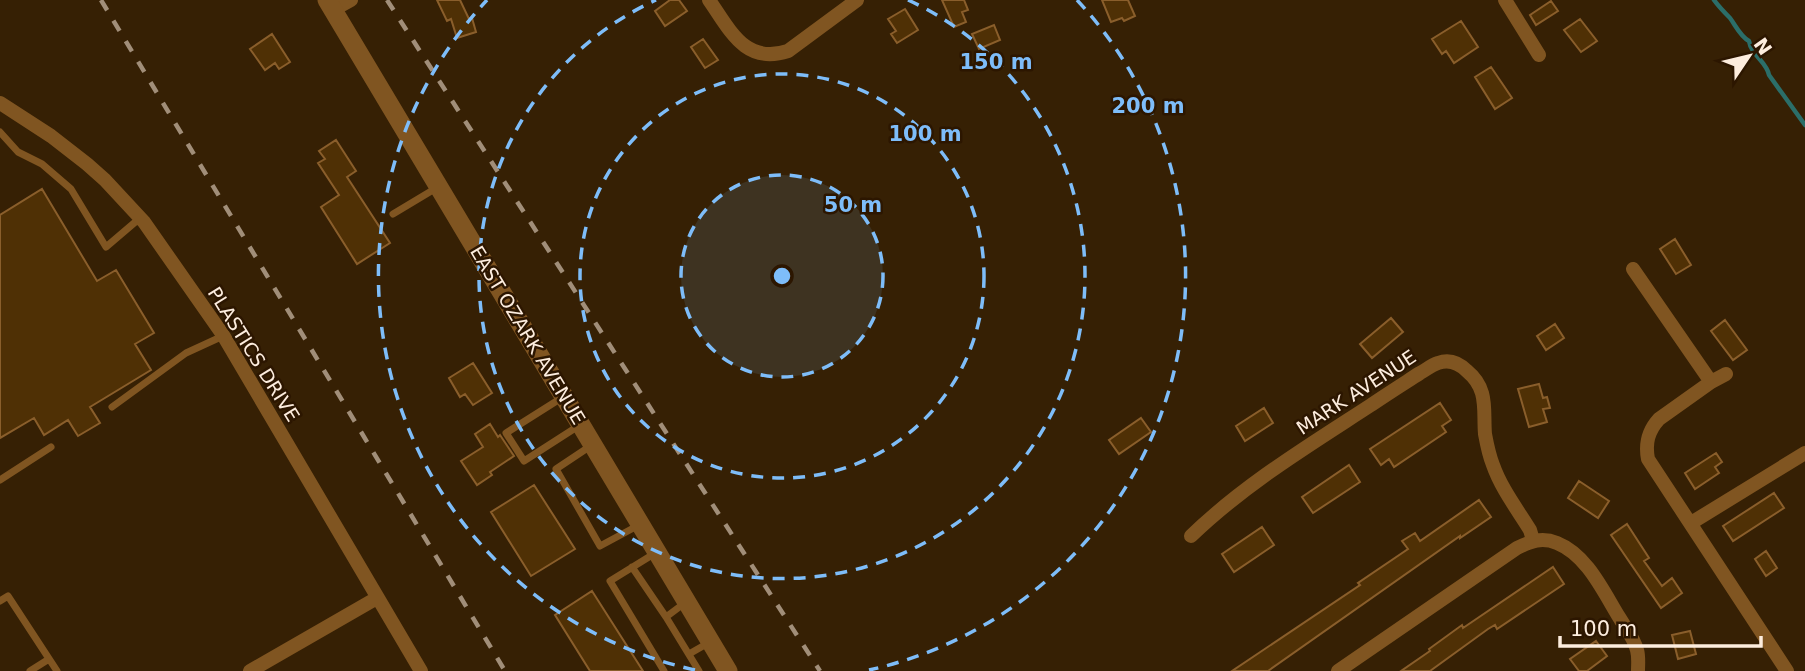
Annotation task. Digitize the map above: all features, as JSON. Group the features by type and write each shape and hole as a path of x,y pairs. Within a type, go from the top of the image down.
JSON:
{"main road":[{"name":"EAST OZARK AVENUE","path":"330,5 728,671"}],"street":[{"path":"330,5 351,0"},
{"path":"709,0 742,45 765,55 788,51 857,0"},
{"path":"1505,0 1539,55"},
{"name":"PLASTICS DRIVE","path":"2,109 51,136 87,164 140,218 223,335 421,671"},
{"path":"1633,269 1711,383"},
{"name":"MARK AVENUE","path":"1191,536 1218,510 1292,457 1433,365 1454,362 1468,371 1482,391 1485,433 1491,460 1533,540"},
{"path":"1726,374 1659,419 1648,437 1648,459 1787,671"},
{"path":"1692,523 1805,453"},
{"path":"1338,671 1517,548 1533,540 1556,542 1568,549 1597,580 1632,638 1637,650 1638,671"},
{"path":"250,671 377,598"}],"lane":[{"path":"0,132 18,152 42,164 71,189 106,247 140,218"},
{"path":"393,214 439,186"},
{"path":"112,407 186,353 223,335"},
{"path":"564,397 506,433 524,461 581,425"},
{"path":"593,444 556,469 600,546 641,524"},
{"path":"0,480 51,447"},
{"path":"657,552 610,581 664,671"},
{"path":"632,567 699,671"},
{"path":"0,601 8,596 57,671"},
{"path":"666,617 687,602"},
{"path":"689,654 711,642"},
{"path":"30,671 49,659"}],"building":[{"path":"437,0 460,0 469,19 472,18 476,32 457,38 451,19 447,21"},
{"path":"670,0 679,0 687,11 665,26 655,11"},
{"path":"942,0 964,0 968,10 962,12 966,22 954,27"},
{"path":"1102,0 1128,0 1135,16 1124,21 1122,18 1111,22"},
{"path":"1551,1 1558,11 1536,25 1530,15"},
{"path":"905,9 918,30 897,43 891,34 896,31 888,19"},
{"path":"1580,19 1597,41 1581,52 1564,30"},
{"path":"1461,21 1478,47 1454,63 1446,51 1442,54 1432,39"},
{"path":"994,25 1000,40 979,49 972,34"},
{"path":"272,34 290,62 279,69 275,63 265,70 250,49"},
{"path":"703,39 718,60 705,68 691,47"},
{"path":"1491,67 1512,98 1495,109 1475,77"},
{"path":"336,140 356,171 347,177 390,243 357,264 321,207 339,195 318,163 325,159 319,151"},
{"path":"42,189 97,281 116,270 154,333 135,344 151,370 90,407 100,423 78,436 68,420 44,435 34,418 0,438 0,215"},
{"path":"1675,239 1691,265 1676,274 1660,249"},
{"path":"1391,318 1403,332 1372,358 1360,344"},
{"path":"1725,320 1747,350 1733,360 1711,331"},
{"path":"1555,324 1564,338 1546,350 1537,336"},
{"path":"473,363 492,393 473,405 465,394 460,397 449,378"},
{"path":"1539,384 1543,398 1547,397 1550,408 1543,409 1547,422 1529,427 1518,389"},
{"path":"1440,403 1451,420 1442,426 1446,432 1394,467 1389,459 1381,465 1370,449"},
{"path":"1264,408 1273,423 1245,441 1236,426"},
{"path":"1141,418 1151,432 1119,454 1109,440"},
{"path":"490,424 514,456 490,472 492,475 477,485 461,461 483,447 475,434"},
{"path":"1716,453 1722,462 1715,467 1719,473 1695,489 1685,473"},
{"path":"1349,465 1360,482 1313,513 1302,497"},
{"path":"1579,481 1609,501 1598,518 1568,498"},
{"path":"534,485 575,549 531,576 491,512"},
{"path":"1774,493 1784,508 1733,541 1723,526"},
{"path":"1479,500 1491,517 1268,671 1232,671 1360,585 1358,583 1408,549 1402,541 1415,533 1420,541"},
{"path":"1627,524 1649,558 1644,561 1662,586 1672,578 1682,593 1661,608 1611,535"},
{"path":"1262,527 1274,545 1234,572 1222,554"},
{"path":"1766,551 1777,568 1766,576 1755,559"},
{"path":"1553,567 1564,584 1497,629 1495,625 1488,629 1430,671 1401,671 1462,625 1463,628"},
{"path":"592,591 643,671 590,671 555,615"},
{"path":"1690,631 1696,654 1678,659 1672,635"},
{"path":"1596,641 1607,656 1587,671 1579,671 1570,659"}],"waterway":[{"path":"1714,0 1749,41 1769,75 1805,125"}],"railway":[{"path":"101,0 505,671"},
{"path":"387,0 820,671"}]}
